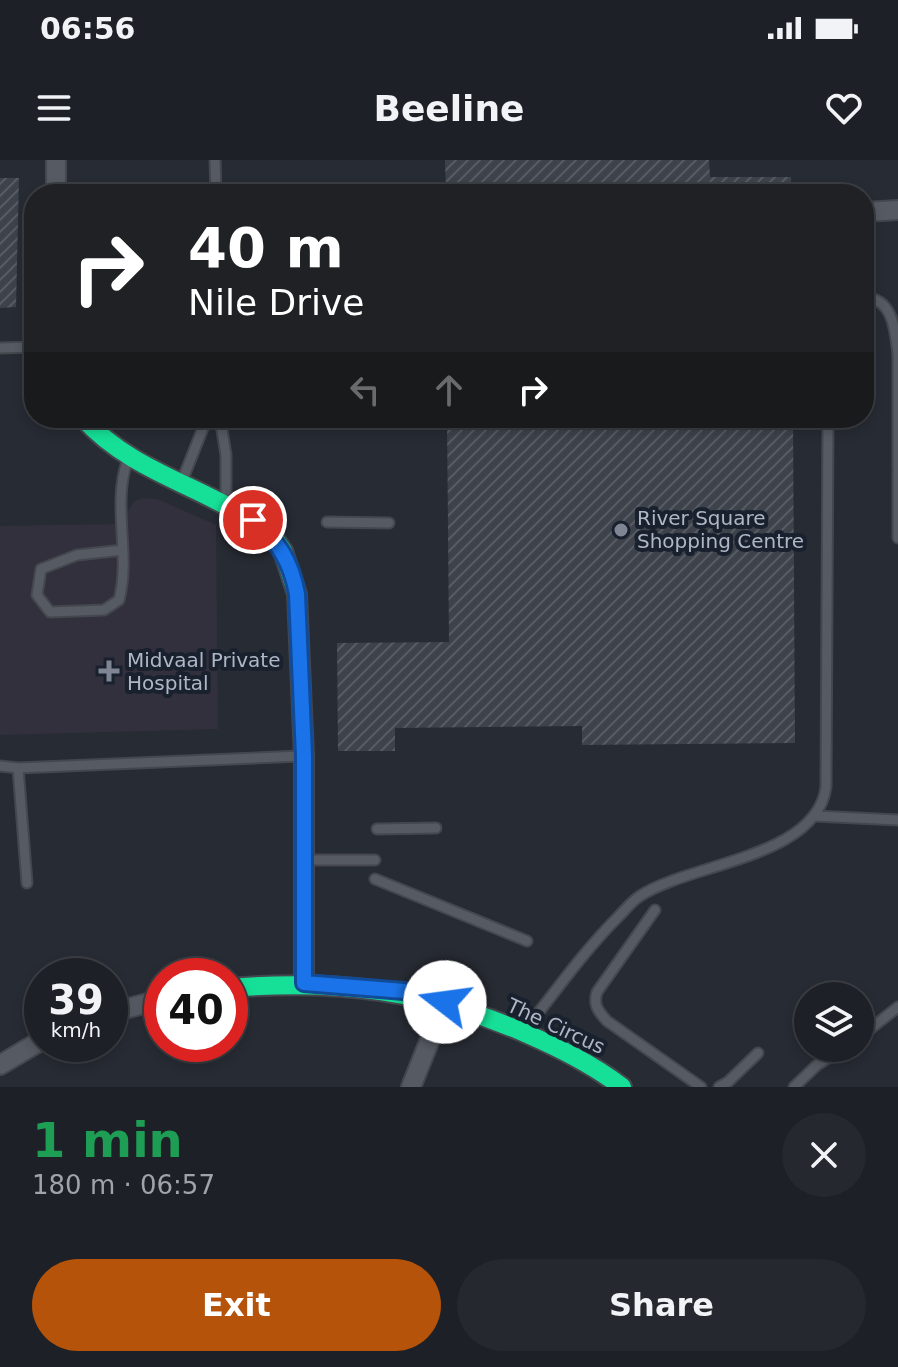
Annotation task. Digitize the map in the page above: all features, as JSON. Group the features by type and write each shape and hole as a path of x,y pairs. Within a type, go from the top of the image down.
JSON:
{"street":[{"path":"56,160 56,184"},
{"path":"874,211 898,210"},
{"path":"91,428 128,459 253,520 271,535 284,552 297,594 304,756 304,983"},
{"name":"The Circus","path":"248,987 304,983 404,991 445,1002 523,1032 584,1061 622,1087"},
{"path":"411,1087 445,1002"},
{"path":"0,1065 24,1051"}],"lane":[{"path":"215,160 216,184"},
{"path":"874,300 891,316 898,354 898,538"},
{"path":"0,348 24,347"},
{"path":"180,484 203,428"},
{"path":"222,428 226,455 226,506"},
{"path":"523,1032 601,934 637,898 661,884 785,839 814,816 824,799 828,428"},
{"path":"123,550 77,555 41,569 37,595 50,612 104,610 119,600 125,567 122,478 128,459"},
{"path":"327,522 389,523"},
{"path":"0,766 18,768 304,756"},
{"path":"18,768 27,883"},
{"path":"814,816 898,820"},
{"path":"377,829 436,828"},
{"path":"303,860 375,860"},
{"path":"375,879 527,941"},
{"path":"655,910 597,992 597,1009 607,1021 701,1087"},
{"path":"874,1026 898,1007"},
{"path":"719,1087 758,1053"},
{"path":"794,1087 822,1062"}],"shaded area":[{"name":"Midvaal Private Hospital","path":"157,499 216,525 218,729 0,735 0,526 118,524 135,501"}],"building":[{"path":"445,160 709,160 710,177 791,177 791,184 446,184"},
{"path":"0,178 19,178 16,307 0,308"},
{"name":"River Square Shopping Centre","path":"447,428 793,428 795,743 582,745 582,726 395,728 395,751 338,751 337,643 449,642"}],"traffic: fast":[{"path":"94,428 144,464 256,523 274,538 283,551 297,594 304,756 304,983"},
{"path":"248,987 344,987 416,997 488,1018 525,1033 575,1057 622,1087"}],"place":[{"name":"River Square Shopping Centre","path":"621,530"},
{"name":"Midvaal Private Hospital","path":"109,671"}],"route":[{"path":"253,520 271,535 284,552 297,594 304,756 304,983 404,991 445,1002"}]}
